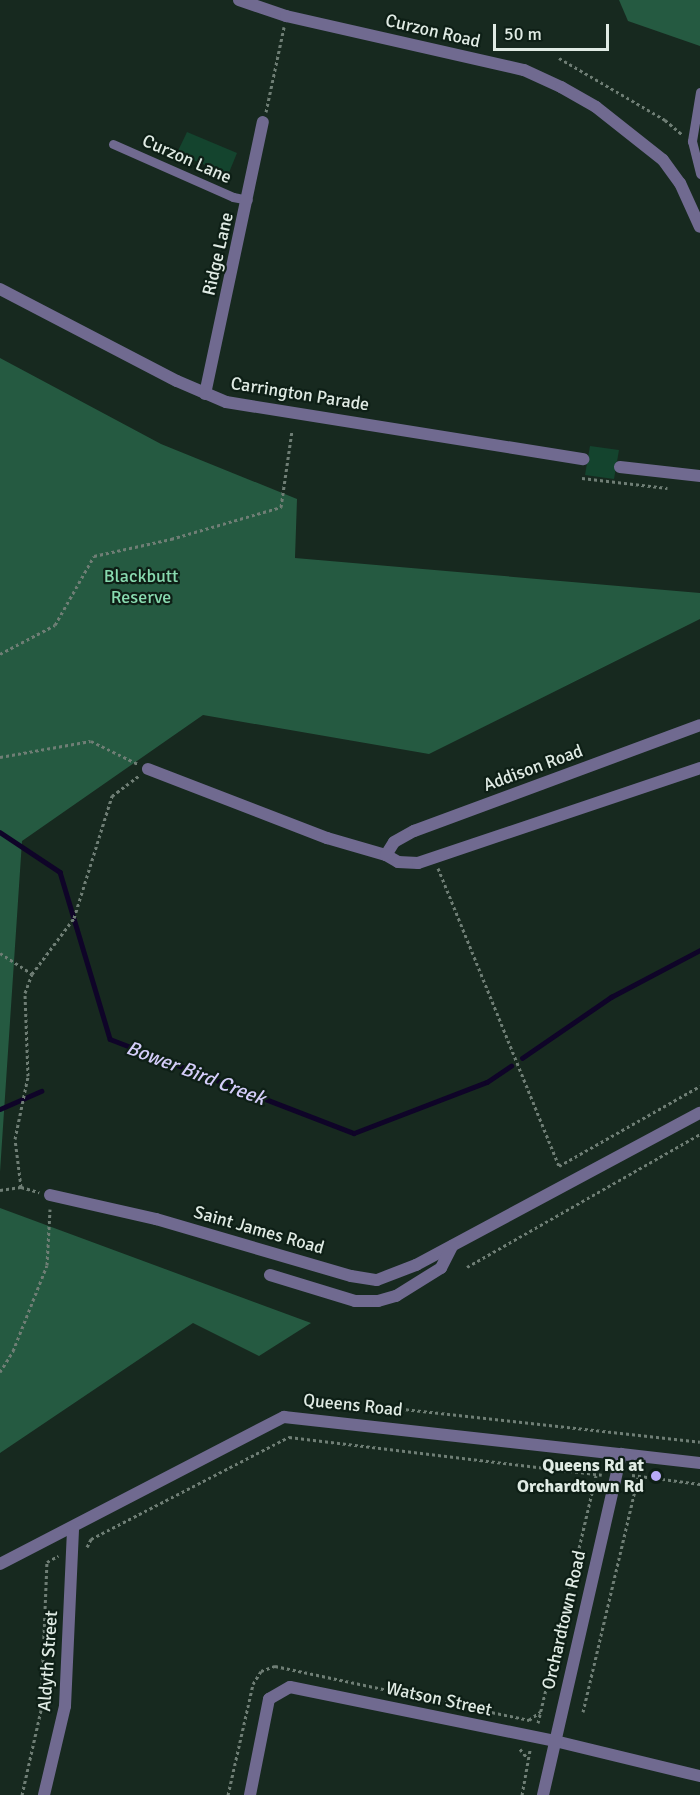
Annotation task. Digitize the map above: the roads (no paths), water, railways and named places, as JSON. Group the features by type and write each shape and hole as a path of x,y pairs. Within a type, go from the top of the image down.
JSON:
{"street":[{"name":"Curzon Road","path":"239,0 286,16 524,70 561,87 596,108 663,160 680,183 700,227"},
{"name":"Ridge Lane","path":"205,394 263,122"},
{"name":"Carrington Parade","path":"0,290 205,394 226,402 583,459"},
{"path":"620,467 700,476"},
{"name":"Addison Road","path":"386,855 394,842 414,831 700,726"},
{"path":"148,769 327,838 386,855 399,862 418,863 700,768"},
{"name":"Saint James Road","path":"50,1196 156,1219 370,1280 385,1279 452,1246 700,1113"},
{"name":"Saint James Road","path":"270,1275 355,1301 378,1301 396,1296 441,1268 452,1246"},
{"name":"Queens Road","path":"0,1564 284,1417 700,1463"},
{"name":"Orchardtown Road","path":"543,1795 621,1454"},
{"name":"Aldyth Street","path":"44,1795 65,1706 73,1528"},
{"name":"Watson Street","path":"250,1795 269,1699 290,1687 555,1741 700,1776"}],"lane":[{"path":"700,92 692,141 700,174"},
{"name":"Curzon Lane","path":"113,144 248,200"}],"waterway":[{"name":"Bower Bird Creek","path":"0,832 60,872 110,1039 354,1133 487,1082 511,1066"},
{"name":"Bower Bird Creek","path":"522,1058 611,997 700,950"},
{"path":"0,1109 41,1091"}],"place":[{"name":"Queens Rd at Orchardtown Rd","path":"656,1476"}],"park label":[{"name":"Blackbutt Reserve","path":"141,587"}]}
